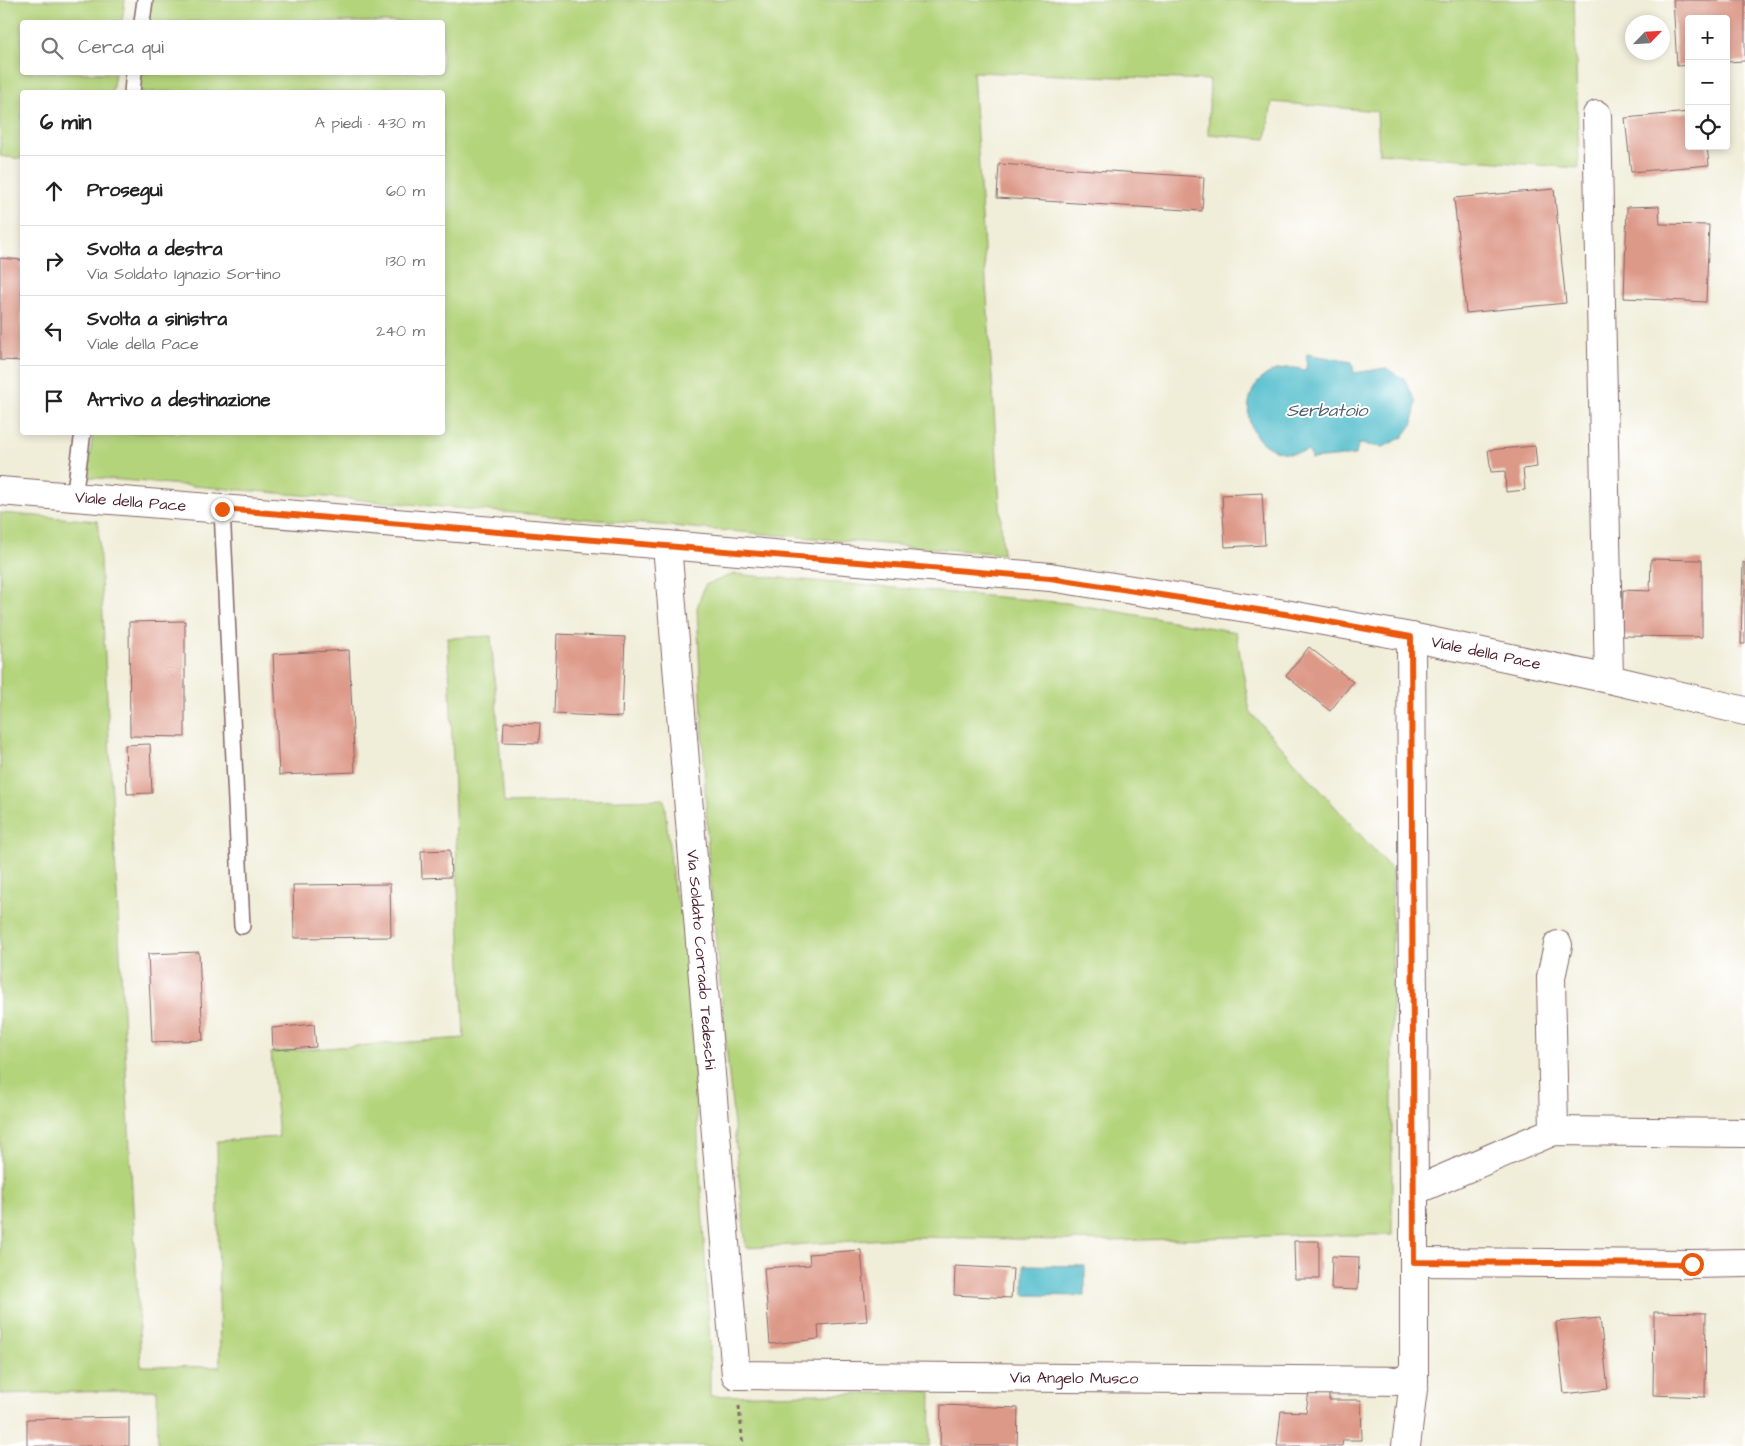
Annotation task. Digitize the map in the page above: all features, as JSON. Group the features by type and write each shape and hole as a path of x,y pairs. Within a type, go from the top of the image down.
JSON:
{"street":[{"path":"1597,115 1609,679"},
{"name":"Viale della Pace","path":"0,491 667,544 1050,578 1285,614 1411,637 1609,679 1745,711"},
{"name":"Via Soldato Corrado Tedeschi","path":"667,544 736,1375"},
{"path":"1406,1446 1414,1381 1411,637"},
{"path":"1554,1131 1551,977 1558,945"},
{"path":"1414,1191 1554,1131 1745,1133"},
{"path":"1414,1262 1692,1264 1745,1262"},
{"name":"Via Angelo Musco","path":"736,1375 1414,1381"}],"lane":[{"path":"142,20 145,0"},
{"path":"132,90 134,75"},
{"path":"74,497 83,435"},
{"path":"222,509 242,926"}],"path":[{"path":"736,1375 743,1446"}],"green space":[{"path":"0,0 125,0 122,20 20,20 20,75 115,75 112,90 20,90 20,159 0,156"},
{"path":"150,0 1574,0 1579,168 1379,153 1377,111 1272,102 1266,139 1208,134 1210,80 973,72 1003,554 87,477 93,435 445,435 445,90 136,90 139,75 445,75 445,20 147,20"},
{"path":"0,513 98,521 141,1366 220,1367 217,1141 279,1137 271,1052 464,1038 448,638 491,636 504,803 664,799 674,890 686,926 710,1346 710,1396 931,1392 930,1446 158,1446 157,1390 0,1394"},
{"path":"734,574 1067,603 1236,632 1250,712 1392,870 1392,1235 1298,1235 1111,1241 916,1237 746,1248 709,871 697,608 705,585"}],"water":[{"name":"Serbatoio","path":"1307,354 1352,362 1354,373 1386,368 1405,380 1416,402 1413,423 1403,437 1383,447 1358,444 1356,455 1311,459 1309,451 1284,452 1266,446 1254,433 1249,417 1249,401 1256,385 1269,373 1289,368 1306,370"},
{"path":"1024,1265 1085,1266 1085,1296 1024,1295"}],"building":[{"path":"1673,0 1745,0 1745,61 1730,62 1730,15 1685,15 1685,65 1677,66"},
{"path":"1685,112 1685,150 1707,150 1709,165 1631,172 1625,118"},
{"path":"999,164 1204,177 1202,211 997,198"},
{"path":"1554,189 1566,303 1466,313 1454,198"},
{"path":"1659,206 1660,224 1709,225 1706,302 1624,298 1627,207"},
{"path":"0,258 20,260 20,361 0,360"},
{"path":"1535,446 1537,467 1523,469 1525,490 1506,492 1505,471 1491,472 1488,450"},
{"path":"1262,493 1265,545 1225,547 1222,495"},
{"path":"1651,559 1702,560 1702,637 1622,636 1623,590 1650,591"},
{"path":"1743,562 1745,563 1745,644 1741,644"},
{"path":"185,621 185,737 130,736 129,622"},
{"path":"557,634 625,637 622,717 554,714"},
{"path":"1309,647 1353,682 1330,711 1286,676"},
{"path":"349,650 355,772 279,775 273,654"},
{"path":"504,722 540,723 539,743 503,742"},
{"path":"150,744 152,793 127,794 125,745"},
{"path":"450,850 451,877 422,878 421,851"},
{"path":"390,884 391,937 294,938 293,885"},
{"path":"199,952 203,1040 152,1042 148,954"},
{"path":"314,1024 316,1047 273,1050 272,1028"},
{"path":"1294,1241 1319,1241 1319,1279 1295,1279"},
{"path":"861,1250 867,1321 818,1325 819,1339 770,1344 764,1268 810,1265 809,1254"},
{"path":"1332,1256 1359,1257 1358,1290 1331,1289"},
{"path":"955,1266 1013,1269 1011,1298 954,1295"},
{"path":"1654,1312 1706,1313 1705,1397 1653,1395"},
{"path":"1600,1318 1608,1389 1564,1394 1556,1322"},
{"path":"1309,1391 1329,1391 1329,1400 1361,1400 1362,1440 1343,1440 1342,1446 1277,1446 1281,1411 1306,1412"},
{"path":"941,1405 1018,1408 1017,1446 940,1446"},
{"path":"129,1417 129,1446 27,1446 27,1419"}],"route":[{"path":"222,509 667,544 1050,578 1285,614 1411,637 1414,1262 1692,1264"}]}
